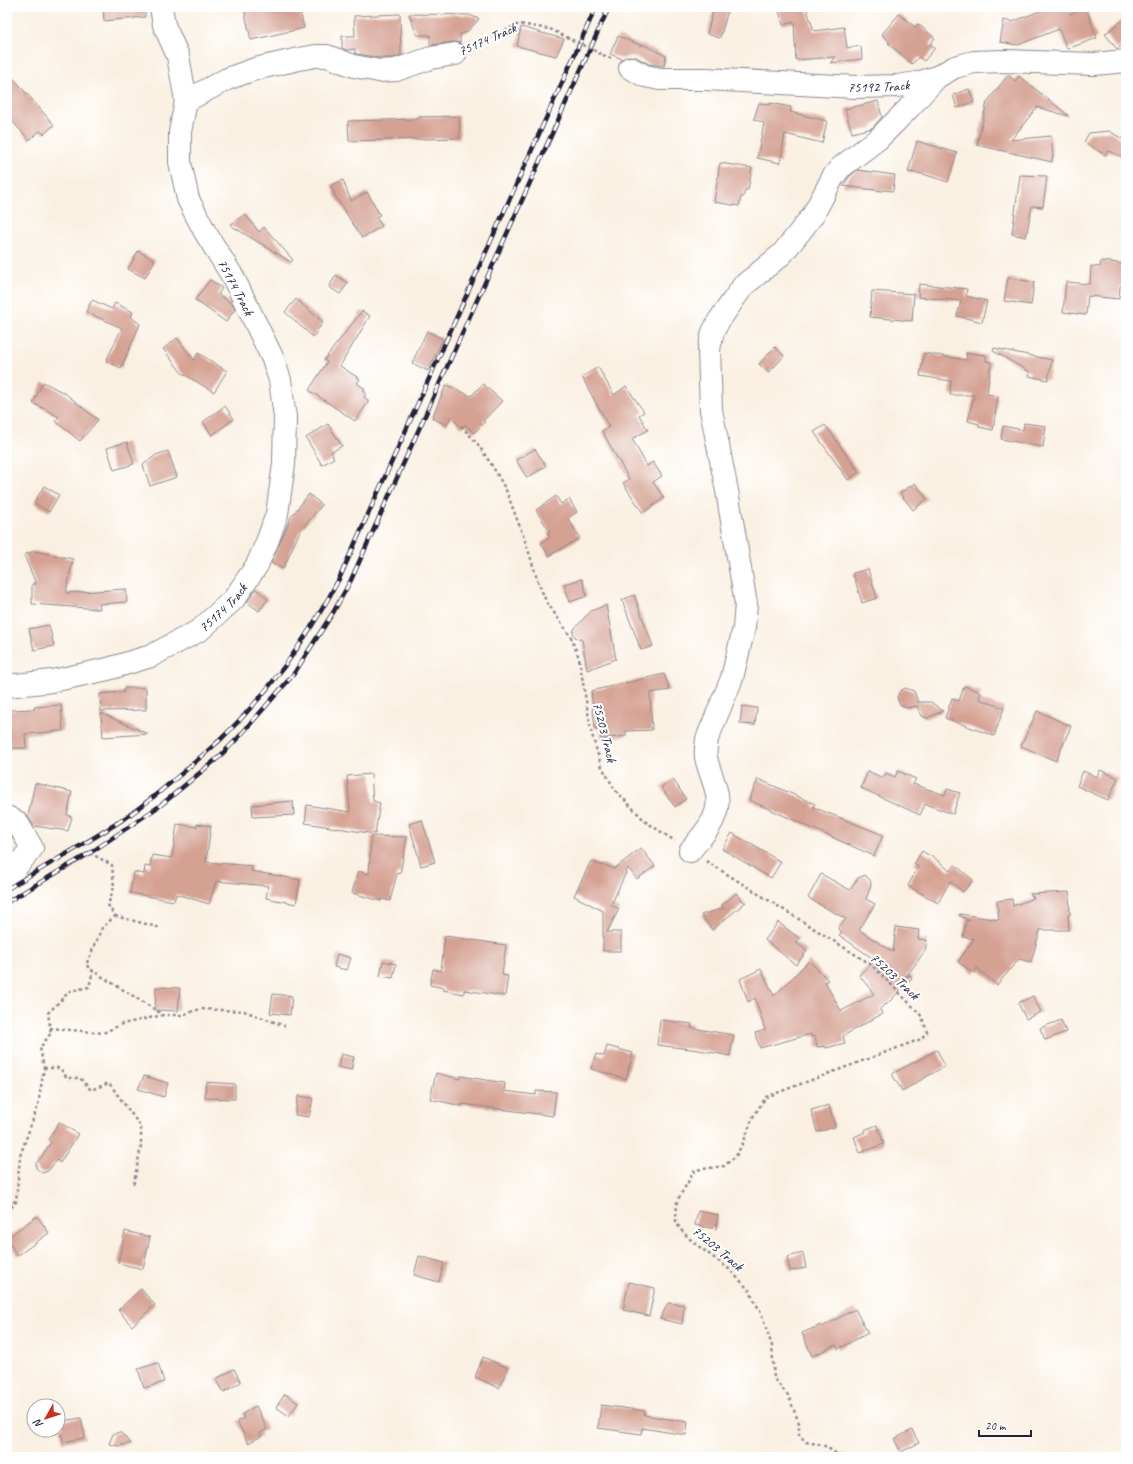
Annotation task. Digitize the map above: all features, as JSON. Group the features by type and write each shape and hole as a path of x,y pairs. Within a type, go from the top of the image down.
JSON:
{"street":[{"path":"161,7 164,25 178,56 186,101"},
{"name":"75174 Track","path":"7,686 52,681 108,670 151,656 200,630 234,599 257,565 277,514 284,456 285,417 280,380 273,359 233,277 188,199 180,162 180,132 186,101 227,79 255,69 316,56 327,56 364,68 379,71 396,70 431,58 455,54"},
{"name":"75192 Track","path":"630,68 645,76 660,79 705,79 856,87 897,86 917,83 974,62 1005,61 1094,64 1126,61"},
{"path":"690,851 710,826 717,812 716,788 706,757 706,746 732,678 744,628 746,604 727,491 711,410 709,349 713,332 718,322 743,286 782,254 813,215 833,177 840,168 878,139 908,109 937,76"},
{"path":"7,877 32,848 12,820"}],"path":[{"name":"75174 Track","path":"455,54 519,24 550,29 603,55"},
{"name":"75203 Track","path":"460,426 481,449 506,490 546,601 571,637 579,658 591,732 601,764 615,790 646,822 872,965 922,1017 927,1032 921,1039 766,1097 752,1117 744,1141 736,1156 724,1166 695,1170 677,1201 676,1221 680,1229 693,1242 729,1268 749,1290 762,1313 772,1346 774,1380 788,1395 799,1423 799,1435 806,1442 823,1445 842,1457"},
{"path":"90,853 112,865 114,887 108,905 116,916 161,928"},
{"path":"116,916 102,928 86,965 93,971 163,1015"},
{"path":"7,1212 16,1202 20,1156 38,1105 44,1068 40,1048 51,1033 48,1013 70,991 89,987 93,971"},
{"path":"50,1028 103,1033 122,1024 163,1015 182,1015 200,1009 244,1011 285,1026"},
{"path":"44,1068 60,1068 67,1078 80,1078 91,1090 109,1083 141,1127 141,1146 133,1187"},
{"path":"7,1200 16,1202"}],"building":[{"path":"103,7 145,7 145,17 104,21"},
{"path":"251,7 299,7 304,28 251,40 244,9"},
{"path":"714,7 729,7 720,38 707,34"},
{"path":"778,7 806,7 814,31 844,27 847,48 861,46 862,59 830,63 835,57 796,60 794,22 783,25"},
{"path":"1050,7 1068,7 1070,14 1086,8 1097,38 1067,49 1059,29 1018,45 1000,42 1004,20 1012,22"},
{"path":"400,14 401,55 394,58 380,58 357,54 355,53 355,49 346,50 342,48 342,36 355,36 354,16"},
{"path":"409,14 469,15 479,19 467,32 460,34 460,43 453,42 430,45 430,35 417,35"},
{"path":"899,14 915,27 918,24 935,38 930,44 935,48 924,61 919,57 912,64 888,43 890,43 882,34"},
{"path":"1126,17 1126,43 1117,49 1105,34"},
{"path":"521,27 564,39 556,56 517,46"},
{"path":"618,36 642,46 642,44 666,56 664,66 649,64 636,57 629,56 622,59 610,54"},
{"path":"7,71 54,125 44,134 40,131 29,140 7,115"},
{"path":"1008,75 1015,81 1019,76 1068,115 1037,107 1011,140 1051,136 1052,162 977,145 987,102"},
{"path":"969,89 974,102 957,108 953,95"},
{"path":"878,101 882,117 872,128 852,133 845,109"},
{"path":"759,103 770,105 770,103 791,107 790,112 827,121 822,143 785,134 780,163 757,158 764,123 754,119"},
{"path":"459,116 460,138 349,141 348,121"},
{"path":"1109,131 1126,141 1126,158 1108,151 1105,155 1084,142 1089,133"},
{"path":"917,141 957,153 948,182 923,174 908,172"},
{"path":"720,163 752,168 748,190 745,190 743,197 741,197 739,206 714,202"},
{"path":"857,170 895,175 893,191 843,186 849,177"},
{"path":"1020,175 1047,176 1043,207 1032,206 1026,237 1012,234"},
{"path":"343,180 351,201 367,192 380,215 376,217 382,226 362,238 335,196 331,185"},
{"path":"245,214 259,232 264,227 293,260 291,262 230,225"},
{"path":"138,251 155,260 145,278 128,269"},
{"path":"1101,261 1126,264 1126,287 1120,286 1119,299 1088,296 1086,315 1063,312 1066,282 1090,284 1091,266 1100,267"},
{"path":"336,275 348,283 340,294 329,287"},
{"path":"1008,278 1034,282 1031,305 1004,301"},
{"path":"210,280 222,288 218,294 232,304 235,309 226,322 195,300"},
{"path":"919,284 967,289 966,296 987,301 982,322 957,316 961,301 918,297"},
{"path":"872,291 914,294 912,321 870,317"},
{"path":"296,299 323,322 313,337 285,312"},
{"path":"92,300 112,309 115,303 133,312 131,317 140,324 121,368 106,361 122,328 86,312"},
{"path":"362,311 370,316 340,366 360,379 357,383 365,389 363,391 366,393 364,397 369,401 355,421 309,390 327,362 324,360"},
{"path":"427,331 443,339 428,371 412,363"},
{"path":"177,338 194,360 198,353 227,371 214,392 182,373 163,349"},
{"path":"775,347 784,356 769,373 759,364"},
{"path":"994,348 1052,360 1048,380 1029,376 1030,372 993,351"},
{"path":"924,353 967,360 966,353 986,355 986,361 991,362 987,394 998,396 993,430 979,427 979,424 968,421 974,395 950,395 951,381 920,376"},
{"path":"598,367 614,395 626,386 644,412 639,415 648,430 632,439 647,466 653,462 662,476 653,482 664,498 643,513 623,483 629,479 602,431 609,427 582,377"},
{"path":"43,382 66,394 98,420 80,441 55,421 59,417 33,403"},
{"path":"483,384 502,401 474,433 465,424 462,428 451,417 447,425 432,418 446,385 471,396"},
{"path":"225,406 234,419 212,435 203,422"},
{"path":"1024,423 1046,426 1043,447 1001,439 1003,426 1023,430"},
{"path":"328,424 342,446 331,452 334,458 322,465 306,438"},
{"path":"825,425 859,472 848,480 814,432"},
{"path":"127,442 134,464 114,470 107,448"},
{"path":"535,449 546,466 527,478 516,460"},
{"path":"168,451 177,477 150,486 143,465 156,455"},
{"path":"915,483 927,499 913,510 900,493"},
{"path":"44,486 59,495 49,512 34,503"},
{"path":"309,494 322,505 300,531 283,569 271,563 291,517"},
{"path":"556,496 561,504 569,499 577,512 568,518 580,538 549,556 541,543 550,537 547,533 550,532 536,510"},
{"path":"34,551 73,559 66,593 126,589 127,602 99,604 100,609 32,604 32,584 36,584 24,555"},
{"path":"868,569 877,598 862,603 853,573"},
{"path":"582,579 587,596 570,602 564,584"},
{"path":"256,589 268,599 259,611 247,602"},
{"path":"634,595 653,646 641,650 622,600"},
{"path":"606,605 616,659 587,670 582,640 575,637 573,633 574,629 591,611"},
{"path":"49,625 54,646 34,650 29,629"},
{"path":"664,674 670,690 650,693 652,730 626,731 626,736 601,739 600,728 595,729 591,691"},
{"path":"964,686 981,692 979,699 1004,708 994,736 945,718 952,698 959,701"},
{"path":"124,688 146,688 146,710 101,711 100,694 124,692"},
{"path":"905,688 914,691 918,702 931,702 943,711 927,718 922,716 917,706 907,708 901,705 897,697 900,691"},
{"path":"61,705 63,731 25,734 26,748 8,748 7,715 10,714 10,710 35,709 34,707"},
{"path":"742,706 757,708 755,725 740,724"},
{"path":"1037,711 1071,726 1056,761 1021,746"},
{"path":"101,713 148,734 103,737"},
{"path":"1100,770 1118,778 1108,800 1077,786 1083,771 1097,777"},
{"path":"868,771 883,778 886,773 895,777 898,771 916,779 913,784 945,795 947,789 960,793 953,814 925,804 920,815 861,788"},
{"path":"371,774 373,801 380,803 375,834 305,823 307,805 350,812 347,776"},
{"path":"673,779 686,799 675,807 661,787"},
{"path":"758,779 815,804 813,807 883,835 874,856 749,800"},
{"path":"35,783 72,792 67,815 72,817 68,831 34,826 28,816"},
{"path":"293,801 294,815 253,817 252,805"},
{"path":"422,820 435,862 421,866 409,824"},
{"path":"177,824 197,827 197,824 211,826 206,862 252,866 251,871 300,880 296,904 266,898 268,886 216,881 209,904 176,894 174,901 130,893 134,872 144,874 145,866 150,867 152,855 172,858"},
{"path":"732,833 781,862 771,878 722,849"},
{"path":"371,836 407,837 400,874 397,873 390,901 382,899 381,901 352,893 358,871 369,874"},
{"path":"641,848 655,866 637,879 628,868 611,905 619,909 607,932 621,932 621,951 603,951 603,911 574,896 591,861 614,869"},
{"path":"922,851 930,856 931,855 950,871 955,865 973,880 963,892 950,881 938,903 908,886 918,867 914,864"},
{"path":"821,874 850,890 858,878 865,875 870,880 871,885 866,899 875,904 859,930 893,952 896,927 919,930 918,939 927,940 925,951 906,977 910,975 912,978 886,1005 885,1004 880,1009 882,1014 843,1036 845,1043 826,1048 825,1046 817,1047 815,1036 811,1037 811,1034 760,1048 755,1033 765,1030 755,998 748,1002 740,979 761,969 774,996 809,961 828,980 825,982 841,1011 874,994 859,975 875,960 839,935 842,932 838,928 846,919 808,898"},
{"path":"1069,892 1069,930 1040,930 1031,962 1019,959 997,985 977,968 974,973 958,962 974,939 963,937 966,920 970,921 959,915 960,914 999,920 997,901 1012,899 1013,906 1034,898 1030,894"},
{"path":"736,893 744,902 746,902 712,930 701,915 724,908 721,906"},
{"path":"778,922 799,938 795,942 807,951 796,965 765,940"},
{"path":"445,936 506,945 502,975 508,976 505,996 464,990 464,994 443,990 444,988 430,985 433,969 441,971"},
{"path":"337,954 351,958 347,970 334,967"},
{"path":"383,961 396,964 393,978 380,976"},
{"path":"156,987 180,988 178,1011 155,1010"},
{"path":"273,994 292,996 290,1015 270,1013"},
{"path":"1033,996 1041,1012 1026,1019 1018,1003"},
{"path":"660,1020 692,1024 691,1028 734,1035 730,1056 699,1050 657,1045"},
{"path":"1061,1020 1066,1032 1045,1040 1040,1028"},
{"path":"607,1046 633,1053 626,1079 591,1069 596,1054 604,1056"},
{"path":"937,1050 945,1066 902,1091 892,1074"},
{"path":"341,1054 354,1057 351,1070 338,1067"},
{"path":"436,1073 460,1079 460,1076 505,1083 504,1091 536,1095 536,1091 556,1092 553,1116 462,1104 462,1106 430,1099"},
{"path":"144,1076 168,1083 164,1097 138,1089"},
{"path":"206,1082 235,1084 235,1099 205,1098"},
{"path":"298,1096 313,1098 309,1117 295,1115"},
{"path":"829,1105 835,1127 817,1132 811,1110"},
{"path":"59,1122 78,1134 60,1163 57,1160 48,1171 42,1173 36,1168 36,1163 51,1142 48,1140"},
{"path":"877,1125 884,1144 860,1153 854,1137 865,1132 864,1130"},
{"path":"698,1211 718,1215 716,1229 695,1225"},
{"path":"37,1216 49,1233 17,1256 7,1238"},
{"path":"125,1231 150,1237 143,1269 118,1263"},
{"path":"803,1253 806,1268 790,1271 787,1257"},
{"path":"419,1256 444,1263 439,1282 414,1275"},
{"path":"629,1282 655,1288 649,1316 623,1310"},
{"path":"141,1289 155,1305 132,1326 118,1310"},
{"path":"668,1303 684,1305 682,1324 660,1319"},
{"path":"855,1309 868,1333 838,1349 836,1345 812,1356 802,1333 821,1325 822,1327"},
{"path":"483,1357 508,1368 499,1388 475,1377"},
{"path":"158,1363 164,1382 144,1388 138,1369"},
{"path":"234,1369 241,1382 224,1392 216,1379"},
{"path":"285,1394 298,1403 289,1416 276,1407"},
{"path":"601,1405 645,1411 644,1415 688,1422 686,1435 642,1428 641,1434 598,1428"},
{"path":"256,1406 267,1429 260,1433 262,1436 248,1443 237,1421 244,1418 242,1414"},
{"path":"81,1418 85,1438 63,1442 62,1438 66,1438 66,1420"},
{"path":"912,1430 919,1443 901,1452 894,1439"},
{"path":"120,1432 131,1443 118,1446 109,1444 113,1434"}],"railway":[{"path":"7,889 130,815 186,770 237,723 270,685 300,644 339,579 596,7"},
{"path":"7,902 90,853 161,805 219,757 238,738 293,675 334,611 351,580 609,7"}]}
